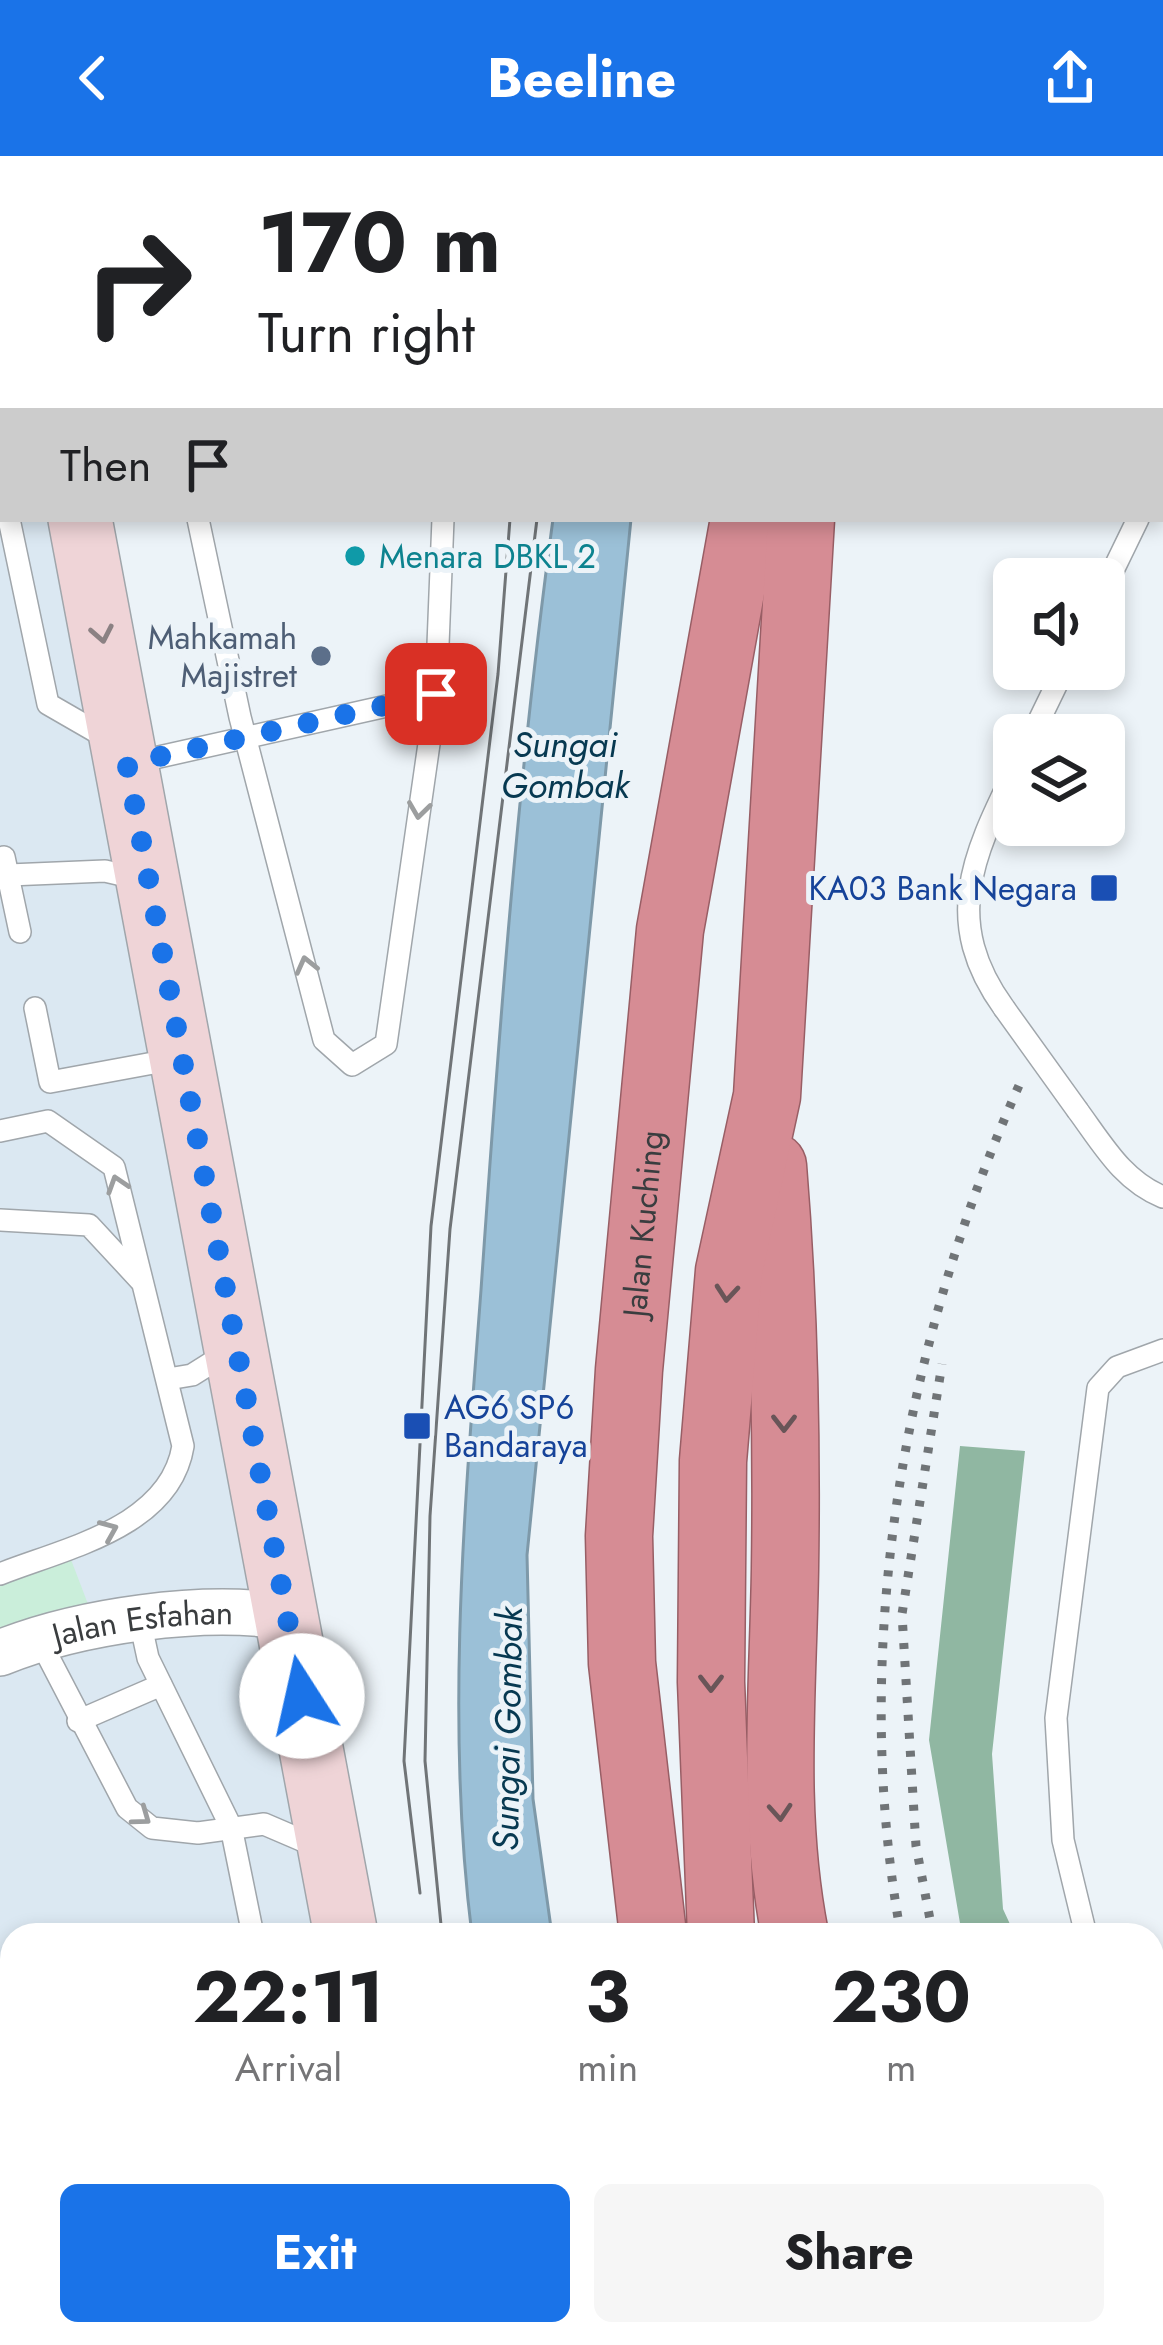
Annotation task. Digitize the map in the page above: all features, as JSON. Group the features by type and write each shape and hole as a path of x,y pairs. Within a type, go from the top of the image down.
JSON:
{"highway":[{"path":"670,930 685,672 703,522"},
{"name":"Jalan Kuching","path":"652,1923 622,1663 619,1536 629,1370 670,930 743,522"},
{"path":"794,1923 778,1792 785,1571 783,1289 767,1096 800,522"},
{"path":"776,955 844,522"},
{"path":"721,1923 711,1682 713,1461 729,1271 767,1096"},
{"path":"614,1923 604,1848 592,1661 598,1543 629,1370"}],"main road":[{"path":"81,522 344,1923"}],"street":[{"name":"Jalan Esfahan","path":"20,1646 140,1621 257,1611 287,1617"}],"lane":[{"path":"10,522 48,704 125,756 246,738 436,694"},
{"path":"199,522 246,738 324,1040 352,1065 386,1044 436,694 443,522"},
{"path":"1119,558 1137,522"},
{"path":"993,815 976,849 968,896 970,941 988,985 1121,1169 1140,1188 1163,1197"},
{"path":"20,932 4,866 131,877 156,929"},
{"path":"35,1008 50,1082 181,1058"},
{"path":"0,1131 49,1121 114,1167 183,1446 179,1470 165,1489 124,1525 0,1574"},
{"path":"0,1220 89,1225 145,1285"},
{"path":"169,1379 192,1375 236,1345"},
{"path":"1083,1923 1063,1840 1056,1718 1098,1388 1117,1367 1163,1350"},
{"path":"140,1621 161,1685 230,1827 250,1923"},
{"path":"20,1646 78,1721 127,1808 152,1828 198,1833 265,1824 331,1853"},
{"path":"78,1721 161,1685"}],"shaded area":[{"path":"0,522 54,522 328,1923 0,1923"}],"green space":[{"path":"960,1446 1025,1451 992,1754 1003,1909 1009,1923 960,1923 929,1740"},
{"path":"70,1557 88,1604 0,1638 0,1584"}],"water":[{"name":"Sungai Gombak","path":"553,522 631,522 527,1555 533,1799 550,1923 471,1923 460,1775 460,1612 495,1096"}],"tram line":[{"path":"420,1893 404,1761 431,1226 498,674 510,522"},
{"path":"441,1923 425,1761 430,1516 450,1229 537,522"}],"railway":[{"path":"899,1923 886,1828 881,1719 885,1610 897,1500 917,1392 945,1285 1021,1081"},
{"path":"931,1923 916,1846 902,1614 942,1364"}],"place":[{"name":"Menara DBKL 2","path":"355,556"},
{"name":"Mahkamah Majistret","path":"321,656"},
{"name":"KA03 Bank Negara","path":"1104,888"},
{"name":"AG6 SP6 Bandaraya","path":"417,1426"}],"route":[{"path":"302,1696 127,764 436,694"}]}
